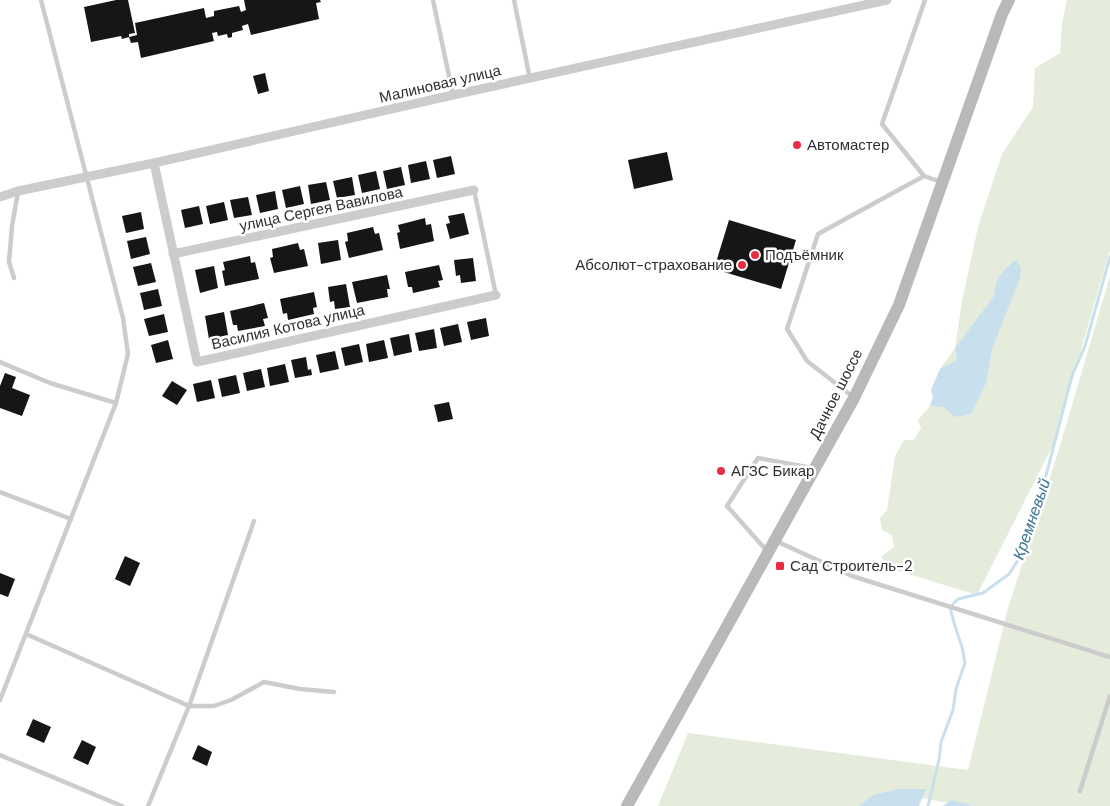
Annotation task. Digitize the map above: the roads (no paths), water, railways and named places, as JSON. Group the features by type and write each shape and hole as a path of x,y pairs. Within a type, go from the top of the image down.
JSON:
{"main road":[{"name":"Дачное шоссе","path":"627,806 816,469 854,398 899,305 1002,14 1009,0"}],"street":[{"name":"Малиновая улица","path":"0,196 886,0"},
{"name":"Василия Котова улица","path":"154,163 197,362 496,295"},
{"name":"улица Сергея Вавилова","path":"173,254 474,190"}],"lane":[{"path":"0,700 116,403 128,354 123,318 41,0"},
{"path":"433,0 453,95"},
{"path":"514,0 530,78"},
{"path":"925,0 882,124 924,176 942,182"},
{"path":"854,398 807,361 787,329 818,234 924,176"},
{"path":"474,190 496,295"},
{"path":"14,278 9,262 12,226 18,191"},
{"path":"0,362 50,383 116,403"},
{"path":"769,553 727,506 758,458 816,469"},
{"path":"0,492 71,519"},
{"path":"148,806 189,706 254,521"},
{"path":"776,541 852,576 1110,657"},
{"path":"26,634 189,706 214,706 231,700 264,682 300,689 334,692"},
{"path":"1080,791 1110,696"},
{"path":"0,755 122,806"}],"water":[{"path":"1016,260 1021,268 1020,278 992,349 986,383 971,414 955,417 943,407 930,406 933,397 931,390 940,369 957,360 955,348 994,296 994,290 1000,275"},
{"path":"898,789 926,789 919,806 859,806 873,795"},
{"path":"951,800 969,804 970,806 943,806"}],"waterway":[{"name":"Кремневый","path":"928,806 939,760 941,742 953,710 956,689 965,663 950,607 958,599 983,593 1009,574 1018,560 1044,483 1072,376 1085,346 1110,257"}],"place":[{"name":"Автомастер","path":"797,145"},
{"name":"Подъёмник","path":"755,255"},
{"name":"Абсолют-страхование","path":"742,265"},
{"name":"АГЗС Бикар","path":"721,471"},
{"name":"Сад Строитель-2","path":"780,566"}]}
